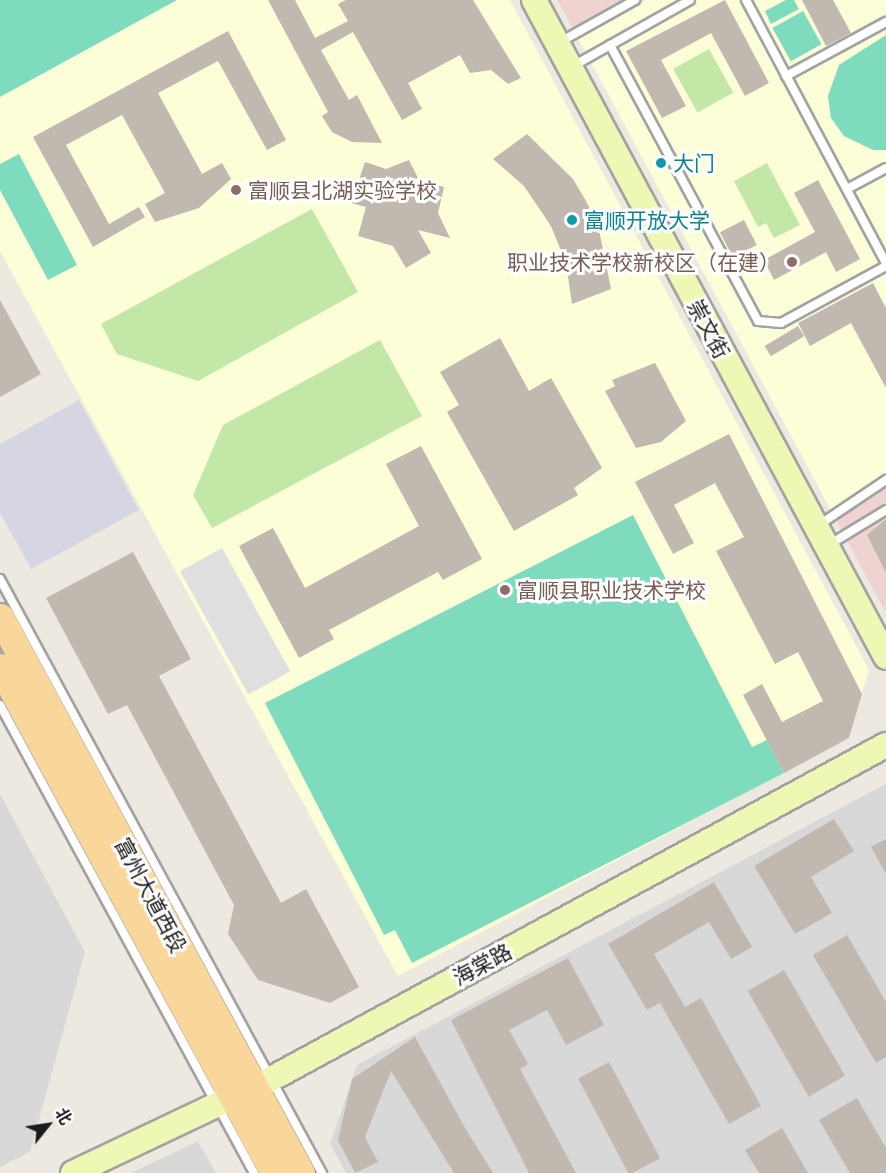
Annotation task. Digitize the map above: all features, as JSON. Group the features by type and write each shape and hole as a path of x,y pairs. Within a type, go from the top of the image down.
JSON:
{"main road":[{"name":"富州大道西段","path":"0,617 243,1091 274,1173"},
{"name":"富州大道西段","path":"0,667 243,1091 301,1173"}],"street":[{"name":"崇文街","path":"534,0 886,657"},
{"name":"海棠路","path":"73,1173 243,1091 886,745"}],"lane":[{"path":"557,44 635,0"},
{"path":"570,67 690,0"},
{"path":"610,45 758,321 776,326 886,264 746,0"},
{"path":"786,76 886,22"},
{"path":"847,189 886,168"},
{"path":"822,537 886,480"},
{"path":"822,537 886,510"},
{"path":"0,579 243,1091 254,1173"},
{"path":"0,705 243,1091 322,1173"}],"shaded area":[{"name":"富顺县职业技术学校","path":"0,0 510,0 869,670 849,738 398,976 0,251"},
{"path":"557,0 645,0 578,38"},
{"name":"职业技术学校新校区（在建）","path":"645,0 886,0 886,486 836,520 578,38"},
{"path":"79,400 139,510 31,569 0,513 0,444"},
{"path":"886,486 886,613 836,520"},
{"path":"222,548 290,671 248,695 180,571"},
{"path":"886,784 886,1173 346,1173 330,1144 357,1065"},
{"path":"0,794 85,952 30,1152 0,1167"},
{"path":"198,1141 216,1173 131,1173"}],"green space":[{"path":"0,0 177,0 0,97"},
{"path":"786,0 794,0 799,9 771,24 765,11"},
{"path":"803,11 821,44 791,61 772,28"},
{"path":"886,35 886,150 873,150 844,136 831,118 828,96 839,65"},
{"path":"709,49 733,93 697,113 673,69"},
{"path":"19,154 77,265 48,280 0,190 0,164"},
{"path":"767,163 800,225 774,238 766,223 758,227 734,181"},
{"path":"312,209 358,292 198,381 117,354 101,324"},
{"path":"380,340 422,416 212,528 193,495 223,425"},
{"path":"633,515 752,747 767,740 784,773 412,963 395,930 384,935 265,703"}],"building":[{"path":"268,0 295,0 315,38 348,21 338,4 346,0 473,0 521,78 508,84 491,70 470,73 460,55 408,83 422,109 402,120 353,32 321,50 349,100 357,95 382,143 352,142 332,132 322,116 328,112"},
{"path":"725,0 769,83 745,96 711,33 661,60 686,106 662,118 626,51"},
{"path":"802,0 833,0 851,33 826,46"},
{"path":"228,31 286,140 267,150 218,61 158,93 202,174 222,163 231,179 199,208 155,222 145,204 165,193 122,115 66,145 109,224 139,207 145,217 93,247 33,137"},
{"name":"富顺开放大学","path":"527,134 573,179 586,201 598,225 611,289 572,304 566,263 551,226 524,186 493,159"},
{"path":"409,160 419,180 444,187 438,213 450,238 418,230 431,253 406,268 393,246 358,236 366,207 333,198 358,183 365,162 386,169"},
{"path":"818,180 860,259 836,272 826,252 774,280 764,260 815,232 794,193"},
{"path":"744,220 757,245 733,257 720,232"},
{"path":"873,283 886,308 886,388 851,323 810,346 798,323"},
{"path":"0,300 41,374 0,397"},
{"path":"798,326 804,336 771,356 765,346"},
{"path":"500,338 529,391 551,378 602,468 574,488 578,495 514,531 447,412 459,405 440,372"},
{"path":"655,363 686,421 661,442 636,448 605,391 615,386 612,380"},
{"path":"729,434 862,694 849,738 784,773 743,695 762,684 782,722 823,701 798,652 775,664 716,551 744,537 715,483 674,505 694,543 673,554 635,482"},
{"path":"421,446 482,559 443,580 438,572 329,630 334,639 299,658 239,546 273,528 305,588 419,526 386,464"},
{"path":"886,519 886,573 867,535"},
{"path":"133,552 191,659 159,676 281,903 306,889 359,987 330,1003 258,980 228,934 234,905 127,705 108,714 46,598"},
{"path":"834,819 854,851 811,877 832,913 795,934 754,866"},
{"path":"886,839 886,874 871,847"},
{"path":"714,882 752,947 731,959 709,922 654,954 685,1007 701,998 761,1106 729,1124 660,1003 647,1010 608,944"},
{"path":"847,935 886,1002 886,1057 876,1063 813,955"},
{"path":"568,958 604,1025 566,1045 547,1010 509,1030 528,1064 520,1069 576,1173 529,1173 451,1020"},
{"path":"784,970 845,1076 809,1097 748,991"},
{"path":"415,1037 465,1128 493,1173 454,1173 391,1071 365,1137 378,1162 355,1173 338,1140 352,1079"},
{"path":"609,1062 660,1158 628,1173 578,1078"},
{"path":"857,1098 886,1148 886,1173 850,1173 819,1120"},
{"path":"782,1128 808,1173 759,1173 745,1150"}],"place":[{"name":"大门","path":"661,163"},
{"name":"富顺县北湖实验学校","path":"236,190"},
{"name":"富顺开放大学","path":"572,220"},
{"name":"职业技术学校新校区（在建）","path":"792,262"},
{"name":"富顺县职业技术学校","path":"505,590"}]}
